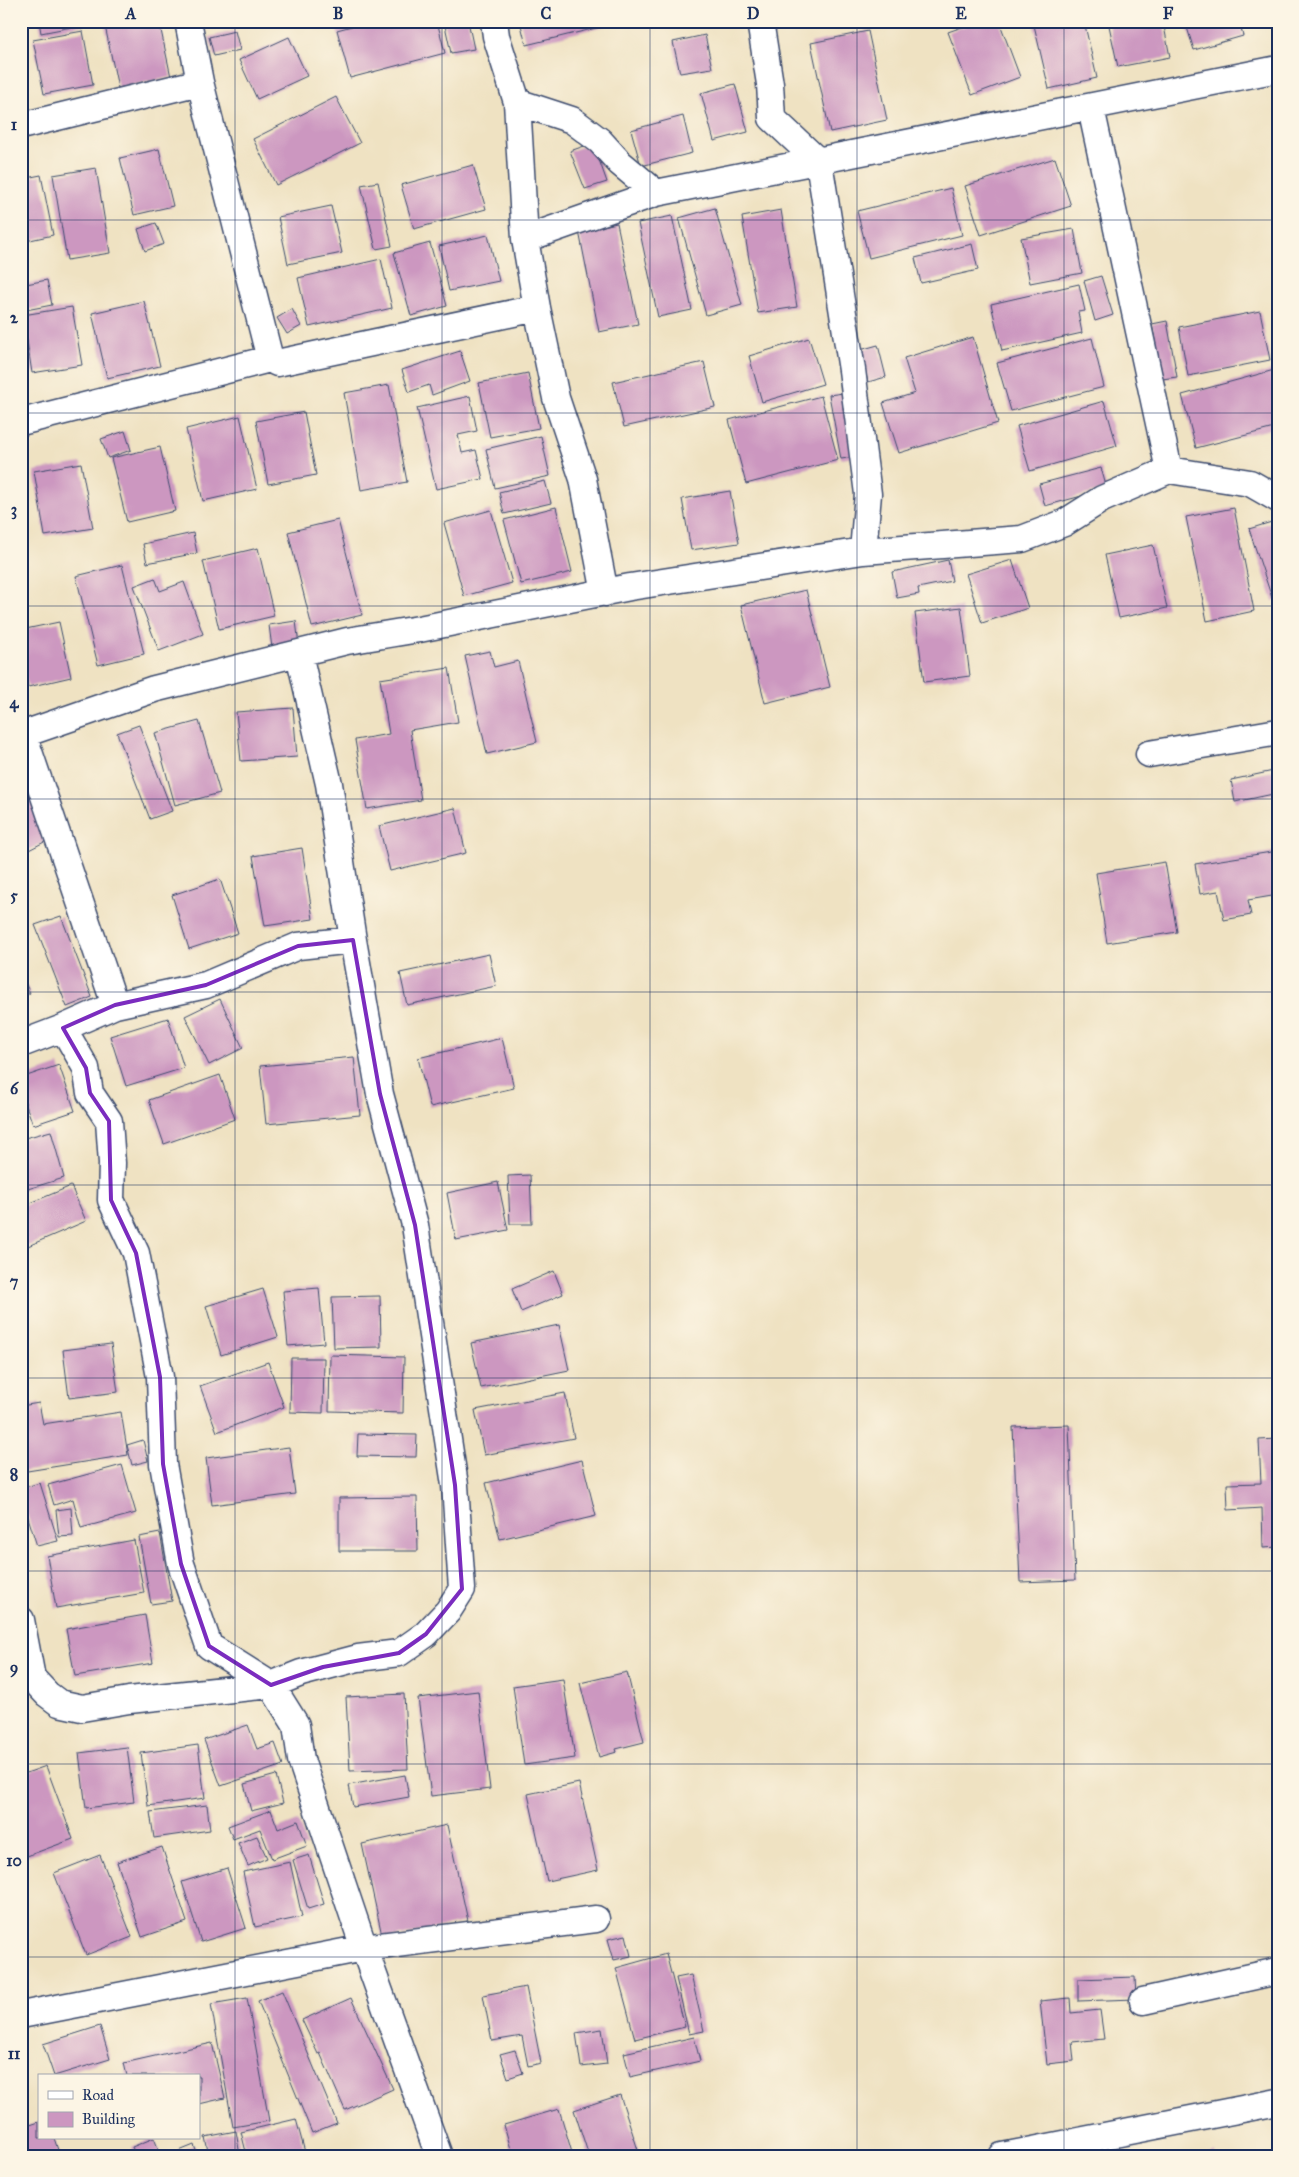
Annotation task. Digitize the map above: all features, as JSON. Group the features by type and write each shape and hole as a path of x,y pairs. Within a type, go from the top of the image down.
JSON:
{"street":[{"path":"188,21 200,82 270,359"},
{"path":"494,21 496,36 517,102 525,239 537,308 556,398 583,479 605,593"},
{"path":"760,21 770,84 772,118 819,162 852,370 868,494 863,551"},
{"path":"525,239 656,194 1278,69"},
{"path":"21,126 200,82"},
{"path":"517,102 572,120 600,141 620,163 656,194"},
{"path":"1091,108 1169,470"},
{"path":"21,422 270,359 277,363 537,308"},
{"path":"115,1005 22,735 154,689 347,641 419,629 630,587 863,551 1022,539 1064,523 1102,499 1169,470 1250,483 1278,499"},
{"path":"21,1620 32,1678 47,1694 59,1703 82,1708 129,1700 271,1685 301,1673 358,1658 399,1653 426,1634 448,1611 462,1589 455,1485 415,1225 380,1094 328,784 299,654"},
{"path":"1149,754 1278,732"},
{"path":"21,1044 115,1005 206,985 298,946 353,940"},
{"path":"63,1028 86,1068 90,1093 109,1121 112,1163 111,1200 136,1253 160,1377 163,1464 181,1564 209,1646 271,1685 296,1725 302,1760 364,1948 439,2156"},
{"path":"21,2015 364,1948 596,1919"},
{"path":"1143,2001 1278,1971"},
{"path":"1002,2156 1278,2102"}],"highlighted area":[{"path":"353,940 380,1094 415,1225 455,1485 462,1589 426,1634 399,1653 323,1667 271,1685 209,1646 181,1564 163,1464 160,1377 136,1253 111,1200 109,1121 90,1093 86,1068 63,1028 115,1005 206,985 298,946"}],"building":[{"path":"39,21 82,21 82,25 41,33"},
{"path":"104,21 159,21 171,77 118,88"},
{"path":"370,21 437,21 445,53 350,78 337,30"},
{"path":"444,21 468,21 474,49 451,53"},
{"path":"520,21 621,21 621,22 526,45"},
{"path":"979,21 999,21 1020,77 972,95 948,32"},
{"path":"1033,21 1084,21 1097,78 1049,89"},
{"path":"1108,21 1163,21 1170,57 1118,67"},
{"path":"1185,21 1239,21 1243,36 1194,50"},
{"path":"83,31 93,85 44,94 33,40"},
{"path":"235,31 240,50 214,56 209,37"},
{"path":"868,31 887,120 830,132 811,43"},
{"path":"705,35 712,68 680,73 673,42"},
{"path":"289,37 307,76 257,99 239,60"},
{"path":"735,84 748,132 714,141 701,93"},
{"path":"336,97 360,143 276,185 253,139"},
{"path":"683,116 692,153 641,166 631,130"},
{"path":"593,143 607,182 585,189 570,151"},
{"path":"159,149 173,206 134,215 120,158"},
{"path":"1055,158 1071,206 981,235 965,186"},
{"path":"473,165 486,209 414,229 401,185"},
{"path":"96,168 110,253 67,260 53,175"},
{"path":"41,175 53,235 21,242 21,179"},
{"path":"378,182 392,246 376,249 361,185"},
{"path":"951,188 962,235 869,258 857,211"},
{"path":"331,206 342,253 288,264 278,217"},
{"path":"715,208 742,305 706,315 679,218"},
{"path":"781,210 797,307 758,313 742,217"},
{"path":"672,216 692,310 658,317 638,223"},
{"path":"156,223 164,244 145,251 138,229"},
{"path":"617,223 638,324 599,332 579,231"},
{"path":"1074,229 1082,273 1030,283 1021,238"},
{"path":"488,235 499,281 449,291 439,246"},
{"path":"430,243 447,306 411,316 394,253"},
{"path":"972,244 978,270 921,283 915,258"},
{"path":"381,259 392,308 309,327 298,278"},
{"path":"1101,276 1113,315 1095,321 1084,281"},
{"path":"47,280 52,305 21,311 21,285"},
{"path":"1079,284 1085,311 1078,312 1082,333 1002,351 991,304"},
{"path":"144,301 160,366 107,378 92,313"},
{"path":"72,307 82,365 32,373 23,315"},
{"path":"292,309 301,326 287,334 277,318"},
{"path":"1260,311 1270,360 1188,376 1179,327"},
{"path":"1167,321 1177,377 1162,379 1152,324"},
{"path":"973,337 998,423 899,453 883,403 915,393 904,358"},
{"path":"809,338 823,384 762,402 749,356"},
{"path":"1092,338 1104,387 1011,411 997,363"},
{"path":"878,345 886,377 868,382 860,350"},
{"path":"460,351 470,381 432,395 429,385 409,392 402,370"},
{"path":"704,362 715,407 624,427 613,382"},
{"path":"1278,369 1278,427 1196,448 1182,395"},
{"path":"528,373 539,428 490,437 479,383"},
{"path":"389,385 407,482 361,490 344,393"},
{"path":"843,393 855,457 841,459 829,395"},
{"path":"470,396 477,431 458,435 462,453 476,450 483,479 436,489 417,408"},
{"path":"821,396 838,460 746,484 729,420"},
{"path":"1104,401 1117,446 1030,471 1017,426"},
{"path":"304,412 316,475 268,484 256,421"},
{"path":"240,416 257,489 203,501 186,429"},
{"path":"125,431 131,450 108,458 101,439"},
{"path":"541,436 550,476 495,488 486,449"},
{"path":"160,447 175,511 127,522 111,458"},
{"path":"81,463 93,528 45,536 34,471"},
{"path":"1101,468 1107,489 1045,506 1039,484"},
{"path":"545,481 551,503 504,514 499,492"},
{"path":"730,491 739,543 691,550 682,499"},
{"path":"556,507 572,572 521,584 504,520"},
{"path":"1234,508 1254,611 1207,621 1186,517"},
{"path":"491,510 512,583 464,596 444,523"},
{"path":"338,520 362,615 312,627 288,532"},
{"path":"1278,520 1278,600 1273,601 1249,529"},
{"path":"193,533 197,553 147,563 143,544"},
{"path":"1153,545 1167,608 1119,618 1105,555"},
{"path":"258,548 274,616 219,629 203,561"},
{"path":"948,560 952,581 918,588 919,594 897,598 892,572"},
{"path":"1012,560 1028,608 982,623 966,574"},
{"path":"122,565 144,654 98,665 76,576"},
{"path":"155,578 160,591 184,582 203,634 159,651 134,586"},
{"path":"806,590 830,687 765,703 741,605"},
{"path":"961,607 970,676 924,682 915,613"},
{"path":"296,621 299,645 272,648 269,625"},
{"path":"59,622 71,677 28,687 21,658 21,630"},
{"path":"490,651 494,667 518,661 537,742 487,754 465,656"},
{"path":"449,668 458,722 410,730 421,800 367,809 355,740 389,734 380,679"},
{"path":"293,708 297,757 241,761 236,712"},
{"path":"199,721 220,793 175,805 155,733"},
{"path":"139,725 172,811 150,819 117,733"},
{"path":"1278,770 1278,793 1235,802 1231,780"},
{"path":"24,783 52,838 21,854 21,784"},
{"path":"455,808 466,853 390,871 379,826"},
{"path":"302,848 313,919 265,926 253,856"},
{"path":"1278,851 1278,895 1248,900 1251,915 1224,920 1218,891 1200,894 1195,864"},
{"path":"1165,862 1177,932 1107,943 1096,873"},
{"path":"220,879 238,933 189,949 172,895"},
{"path":"61,916 92,997 67,1007 35,925"},
{"path":"489,954 496,986 407,1005 400,973"},
{"path":"21,975 30,993 21,998"},
{"path":"220,999 243,1048 209,1065 185,1016"},
{"path":"168,1018 184,1068 126,1086 110,1036"},
{"path":"502,1038 514,1088 430,1107 418,1058"},
{"path":"354,1057 360,1115 266,1124 260,1066"},
{"path":"59,1065 75,1111 33,1125 21,1091 21,1078"},
{"path":"220,1075 235,1119 164,1144 149,1100"},
{"path":"51,1131 64,1178 21,1191 21,1139"},
{"path":"530,1175 532,1224 510,1224 508,1176"},
{"path":"498,1182 508,1230 456,1240 447,1193"},
{"path":"71,1186 86,1221 21,1249 21,1207"},
{"path":"1274,1265 1278,1265 1278,1375 1276,1375"},
{"path":"554,1271 563,1294 521,1312 512,1289"},
{"path":"319,1288 324,1343 288,1346 283,1291"},
{"path":"263,1289 278,1337 221,1355 206,1306"},
{"path":"380,1296 381,1347 334,1348 332,1297"},
{"path":"559,1325 569,1370 481,1388 471,1343"},
{"path":"111,1344 118,1392 69,1398 63,1350"},
{"path":"330,1355 404,1357 403,1413 329,1411"},
{"path":"291,1358 324,1358 323,1413 290,1412"},
{"path":"268,1362 284,1407 217,1432 200,1386"},
{"path":"565,1393 574,1438 484,1455 475,1410"},
{"path":"39,1403 43,1424 121,1412 128,1455 21,1472 21,1406"},
{"path":"1069,1425 1075,1580 1020,1582 1013,1427"},
{"path":"358,1434 417,1435 416,1457 357,1456"},
{"path":"1278,1439 1278,1547 1263,1548 1262,1508 1228,1510 1227,1484 1261,1483 1259,1440"},
{"path":"143,1440 148,1461 132,1465 127,1445"},
{"path":"289,1447 295,1494 212,1505 206,1458"},
{"path":"582,1460 596,1516 500,1539 486,1483"},
{"path":"122,1465 136,1513 81,1528 73,1499 54,1505 48,1485"},
{"path":"40,1483 58,1541 37,1546 21,1495 21,1488"},
{"path":"417,1497 418,1551 339,1551 339,1498"},
{"path":"71,1508 73,1536 59,1537 56,1510"},
{"path":"160,1533 172,1601 151,1604 139,1537"},
{"path":"134,1540 144,1593 56,1608 47,1556"},
{"path":"145,1615 153,1663 75,1676 66,1629"},
{"path":"627,1672 644,1742 616,1749 617,1752 599,1757 580,1683"},
{"path":"563,1679 575,1758 524,1765 513,1686"},
{"path":"478,1691 490,1789 431,1796 418,1698"},
{"path":"404,1694 408,1769 350,1771 346,1697"},
{"path":"248,1725 257,1749 275,1743 283,1765 221,1786 204,1740"},
{"path":"198,1745 205,1798 148,1806 141,1753"},
{"path":"127,1747 134,1802 86,1808 79,1753"},
{"path":"46,1766 73,1839 27,1856 21,1840 21,1775"},
{"path":"276,1775 283,1803 251,1811 244,1784"},
{"path":"405,1775 409,1797 353,1807 349,1785"},
{"path":"579,1783 598,1870 547,1881 528,1794"},
{"path":"207,1805 210,1830 154,1838 150,1812"},
{"path":"271,1810 278,1829 298,1821 307,1846 272,1859 260,1829 233,1839 228,1826"},
{"path":"447,1825 468,1921 383,1940 362,1844"},
{"path":"257,1836 267,1858 248,1866 238,1843"},
{"path":"162,1847 187,1922 142,1937 117,1862"},
{"path":"100,1855 132,1937 86,1955 54,1873"},
{"path":"309,1855 324,1904 308,1909 293,1860"},
{"path":"290,1862 302,1917 255,1927 243,1872"},
{"path":"227,1868 246,1928 201,1942 182,1882"},
{"path":"626,1935 631,1956 614,1960 608,1939"},
{"path":"666,1954 685,2027 635,2039 616,1968"},
{"path":"691,1975 704,2031 689,2034 676,1978"},
{"path":"1135,1977 1136,1999 1078,2001 1078,1979"},
{"path":"526,1987 541,2063 528,2066 522,2036 492,2041 483,1995"},
{"path":"282,1991 337,2123 312,2133 258,2001"},
{"path":"247,1998 269,2121 233,2127 211,2004"},
{"path":"351,1998 393,2089 345,2110 320,2053 318,2054 302,2020"},
{"path":"1070,1998 1071,2013 1100,2010 1104,2039 1072,2042 1074,2061 1047,2064 1040,2001"},
{"path":"100,2026 110,2059 61,2074 53,2074 43,2044"},
{"path":"602,2029 607,2064 581,2067 576,2033"},
{"path":"694,2037 700,2061 630,2077 624,2053"},
{"path":"212,2043 225,2098 200,2104 200,2074 127,2074 124,2063"},
{"path":"515,2050 523,2073 508,2078 500,2054"},
{"path":"620,2095 640,2156 589,2156 574,2110"},
{"path":"559,2109 573,2156 513,2156 504,2125"},
{"path":"296,2119 306,2156 247,2156 241,2132"},
{"path":"38,2122 38,2140 55,2140 60,2156 21,2156 21,2128"},
{"path":"236,2131 240,2156 209,2156 205,2137"},
{"path":"149,2140 155,2140 161,2156 136,2156 132,2147"},
{"path":"194,2145 198,2156 167,2156"},
{"path":"1215,2152 1215,2156 1203,2156 1203,2155"}]}
